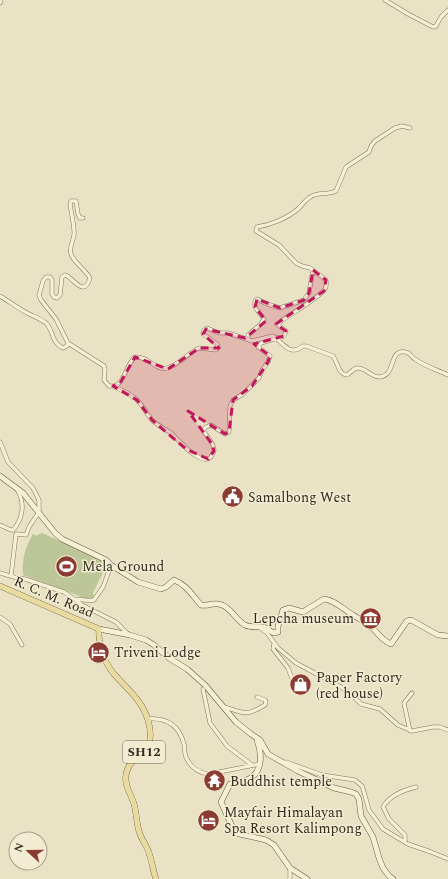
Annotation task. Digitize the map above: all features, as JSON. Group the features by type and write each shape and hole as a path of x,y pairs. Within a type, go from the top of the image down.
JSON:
{"main road":[{"name":"R. C. M. Road","path":"0,586 99,629"},
{"name":"SH12","path":"99,629 100,642 110,668 136,697 144,710 150,730 148,745 145,751 128,769 126,779 134,806 137,826 149,852 156,879"}],"street":[{"path":"385,0 432,27 436,26 441,17 448,10"},
{"path":"83,218 80,218 78,214 76,201 71,201 70,204 74,235 70,248 71,254 90,278 88,283 85,286 80,287 75,284 70,276 66,275 62,277 60,295 57,298 52,294 52,280 50,277 46,277 43,281 39,295 41,300 56,319 68,343 104,366 104,380 109,386 113,386 130,394 138,400 152,420 170,433 186,449 203,459 208,459 212,456 214,451 212,444 203,430 211,425 225,434 229,432 230,406 234,400 252,386 259,378 262,370 268,362 270,356 258,347 261,343 284,336 286,332 278,325 281,320 324,291 326,286 326,280 313,270 296,263 279,245 256,231 257,227 264,226 287,216 314,195 330,194 336,191 346,167 369,152 375,141 395,128 402,126 410,128"},
{"path":"248,340 248,335 261,324 264,319 255,306 255,301 257,299 280,308 304,300 309,293 313,270"},
{"path":"0,296 49,326 56,343 59,346 63,348 67,346 68,343"},
{"path":"113,386 120,383 128,366 135,357 143,358 163,369 173,366 191,352 199,348 216,350 218,346 217,344 204,334 204,330 206,328 252,341 270,336 276,338 286,347 294,350 298,350 303,346 306,346 333,356 340,372 343,375 347,375 355,368 379,377 388,374 391,370 395,356 405,351 415,359 448,375"},
{"path":"0,442 8,462 33,488 39,500 39,512 29,527 26,535 17,534 0,525"},
{"path":"0,476 16,488 39,512 55,533 62,538 96,554 138,582 161,589 166,587 174,580 181,582 191,591 200,605 204,606 212,603 221,604 228,608 240,622 247,626 266,627 274,633 278,632 278,626 283,610 288,608 303,612 324,599 336,603 361,619 375,630 386,642 391,644 407,621 412,620 438,635 448,636"},
{"path":"11,530 13,530 17,525 23,507 22,498 16,488"},
{"path":"11,576 17,534"},
{"path":"73,599 89,601 94,600 103,587 111,565"},
{"path":"0,573 44,584 64,592 82,605 116,622 130,635"},
{"path":"0,617 10,624 22,645"},
{"path":"258,627 266,633 274,644 300,666 341,687 361,704 380,708 398,725 410,731 417,731 433,726 448,730"},
{"path":"99,629 130,635 146,640 187,669 205,685 236,722 260,740 268,754 298,771 334,788 356,794 359,799 361,816 373,837 378,858 383,868 393,879"},
{"path":"274,644 273,649 288,668 293,681"},
{"path":"203,689 210,723 227,746 252,765"},
{"path":"410,731 404,704 412,693"},
{"path":"223,707 249,714 265,705 265,700 257,697"},
{"path":"147,719 158,718 167,720 174,726 182,738 186,759 197,771 202,773 209,774 260,764"},
{"path":"255,736 262,756 258,771 249,779 230,784 221,802 235,833 266,840 274,845 290,868 307,879"},
{"path":"277,759 322,775 356,780 362,786 369,810 379,825 414,847 448,859"},
{"path":"405,842 405,835 389,819 383,807 386,802 403,790 416,787"},
{"path":"290,868 290,879"}],"highlighted area":[{"path":"313,270 326,280 324,291 276,324 286,331 284,336 254,344 270,356 268,362 252,386 233,400 229,432 225,434 188,411 212,444 214,451 208,459 186,449 152,420 137,400 113,386 120,383 135,357 168,369 199,348 219,348 203,334 206,329 245,338 266,321 255,307 257,299 280,308 304,300 309,293"}],"green space":[{"name":"Mela Ground","path":"42,533 106,561 109,565 105,568 93,593 94,598 87,599 23,575 23,564 28,544 33,534 37,536"}],"place":[{"name":"Samalbong West","path":"233,497"},
{"name":"Mela Ground","path":"66,566"},
{"name":"Lepcha museum","path":"370,618"},
{"name":"Triveni Lodge","path":"98,652"},
{"name":"Paper Factory (red house)","path":"300,685"},
{"name":"Buddhist temple","path":"215,781"},
{"name":"Mayfair Himalayan Spa Resort Kalimpong","path":"208,820"}]}
